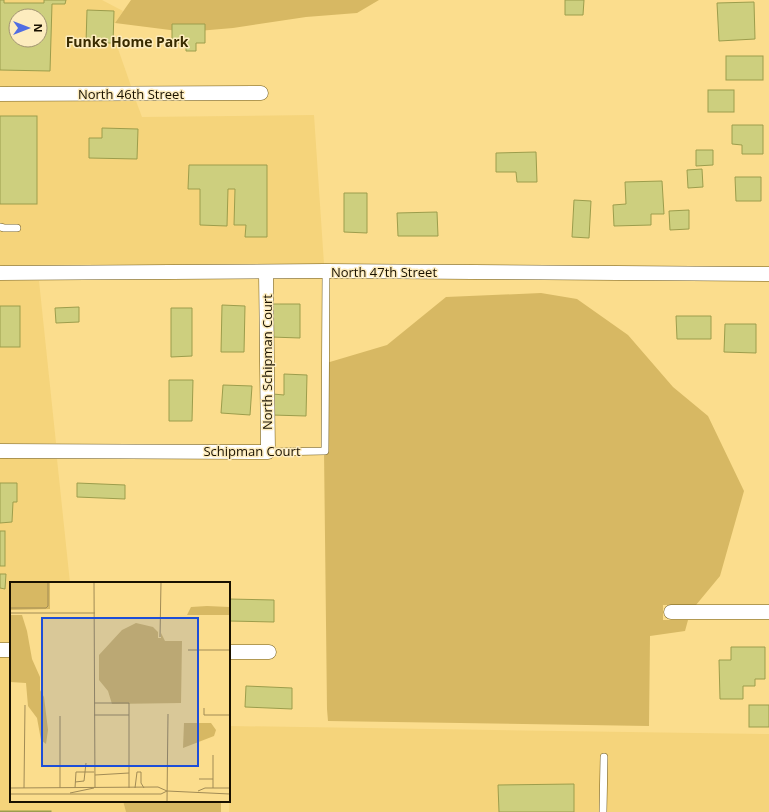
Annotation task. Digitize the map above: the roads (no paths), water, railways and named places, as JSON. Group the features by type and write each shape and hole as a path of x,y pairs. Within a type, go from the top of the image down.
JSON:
{"street":[{"name":"North 46th Street","path":"0,94 261,93"},
{"name":"North 47th Street","path":"0,273 326,271 769,274"},
{"name":"North Schipman Court","path":"266,272 268,452"},
{"name":"Schipman Court","path":"0,450 268,452"},
{"path":"671,612 769,612"},
{"path":"230,652 268,652"}],"lane":[{"path":"0,227 17,228"},
{"name":"Schipman Court","path":"268,452 325,451 326,271"},
{"path":"603,812 604,757"}],"district":[{"name":"Funks Home Park","path":"127,42"}]}
